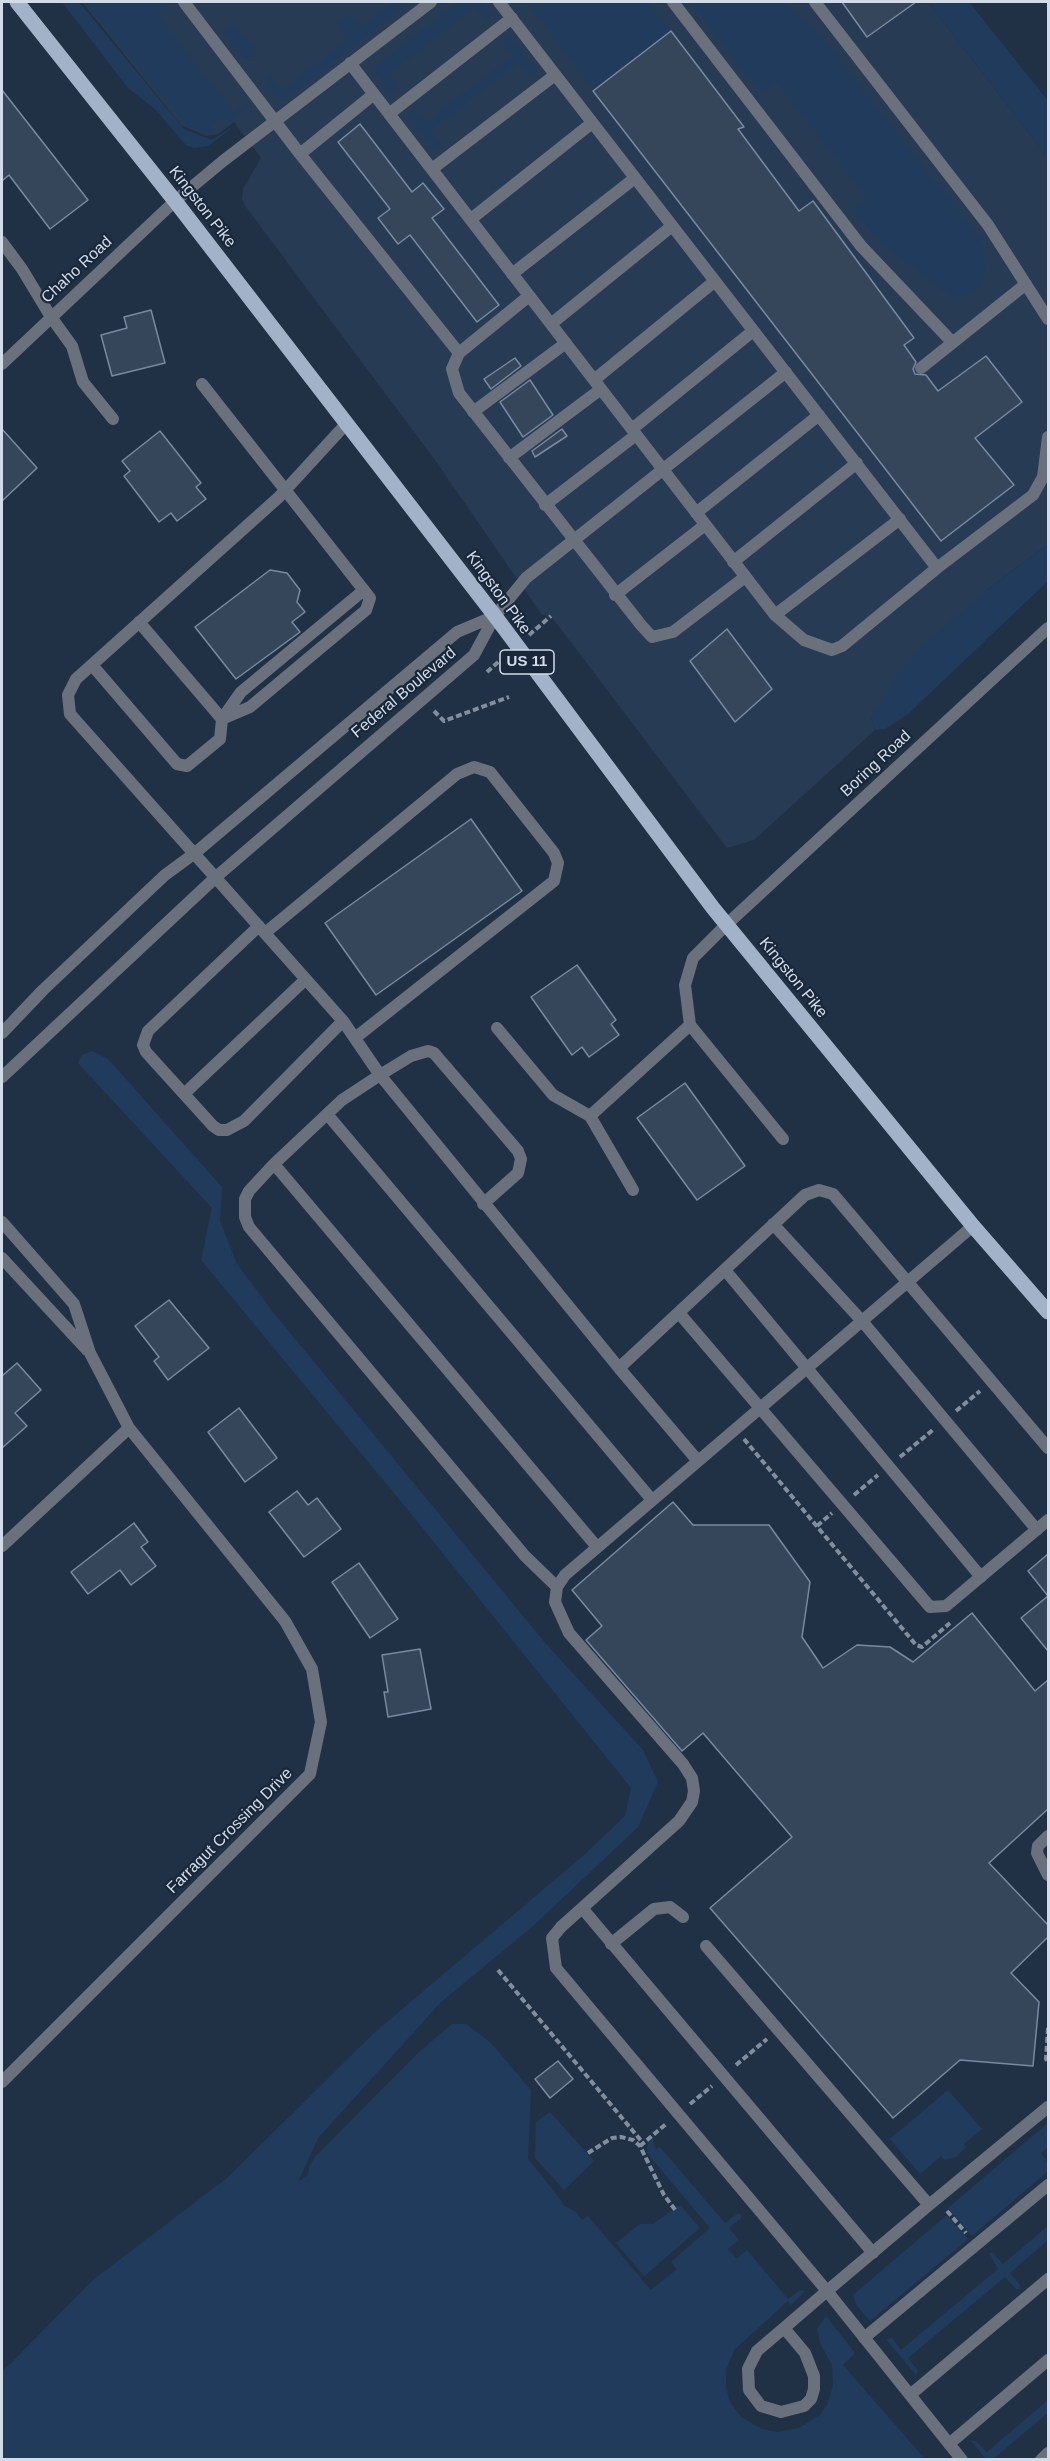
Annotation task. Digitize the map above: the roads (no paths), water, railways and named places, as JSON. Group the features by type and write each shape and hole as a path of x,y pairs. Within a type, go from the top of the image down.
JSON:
{"main road":[{"name":"Kingston Pike","path":"16,2 175,201 495,616 726,925 973,1226 1048,1312"}],"street":[{"path":"183,2 300,154 459,353"},
{"name":"Chaho Road","path":"2,364 175,201 276,120 431,2"},
{"path":"499,2 937,568"},
{"path":"673,2 861,246 952,342"},
{"path":"815,2 988,225 1048,319"},
{"path":"389,114 512,18"},
{"path":"351,63 733,562 775,615 804,640 832,650 842,646 937,568 1033,495 1043,477 1048,437"},
{"path":"432,169 555,75"},
{"path":"300,154 374,94"},
{"path":"471,219 592,123"},
{"path":"512,274 635,178"},
{"path":"551,324 672,226"},
{"path":"2,242 72,346 83,382 113,419"},
{"path":"509,458 715,281"},
{"path":"921,368 1026,284"},
{"path":"530,296 459,353 452,369 459,393 473,412 615,595 652,637 673,632 745,577"},
{"path":"545,505 753,331"},
{"path":"473,412 566,343"},
{"path":"495,616 526,578 786,372"},
{"path":"202,384 367,594 366,610 250,707 222,719"},
{"path":"696,513 819,415"},
{"path":"346,424 286,489 76,679 68,695 70,714 343,1021 380,1075 483,1204 698,1461"},
{"path":"733,562 857,463"},
{"path":"775,615 900,519"},
{"path":"615,595 705,525"},
{"path":"92,665 177,764 182,766 193,763 220,739 222,719 241,692 367,594"},
{"name":"Federal Boulevard","path":"2,1033 43,990 157,882 195,853 457,632 495,616"},
{"name":"Federal Boulevard","path":"2,1077 216,878 474,655 495,616"},
{"path":"139,622 222,719"},
{"name":"Boring Road","path":"690,1025 685,985 693,958 1048,627"},
{"path":"343,1021 244,1122 235,1127 219,1130 146,1052 143,1045 148,1031 262,929 457,774 474,767 490,772 554,853 558,863 554,881 355,1038"},
{"path":"184,1094 306,979"},
{"path":"590,1116 690,1025 783,1139"},
{"path":"497,1028 553,1095 590,1116 633,1190"},
{"path":"483,1204 518,1173 521,1159 518,1151 434,1053 428,1052 411,1056 342,1100 274,1164 249,1191 245,1199 245,1217 249,1227 525,1556 557,1587"},
{"path":"327,1114 652,1500"},
{"path":"274,1164 597,1547"},
{"path":"619,1368 805,1195 826,1190 833,1194 1048,1448"},
{"name":"Farragut Crossing Drive","path":"2,1222 74,1304 90,1353 129,1428 285,1621 312,1669 321,1722 310,1774 2,2082"},
{"path":"773,1224 862,1321 1037,1530"},
{"path":"962,2460 827,2292 556,1968 552,1938 679,1821 692,1802 694,1791 692,1778 683,1764 569,1633 555,1602 557,1587 565,1575 597,1547 973,1226"},
{"name":"Farragut Crossing Drive","path":"2,1258 90,1353"},
{"path":"725,1270 981,1577"},
{"path":"679,1313 930,1607 946,1606 1048,1520"},
{"path":"2,1546 129,1428"},
{"path":"1048,1836 1038,1846 1036,1853 1048,1875"},
{"path":"611,1944 654,1909 670,1907 683,1917"},
{"path":"582,1908 873,2253"},
{"path":"706,1946 929,2205"},
{"path":"784,2328 805,2353 814,2376 814,2389 811,2399 804,2406 781,2412 761,2406 755,2400 747,2380 750,2360 784,2328 929,2205 1048,2108"},
{"path":"864,2338 1048,2185"},
{"path":"910,2395 1048,2279"},
{"path":"949,2444 1048,2360"},
{"path":"1041,2460 1048,2453"}]}
